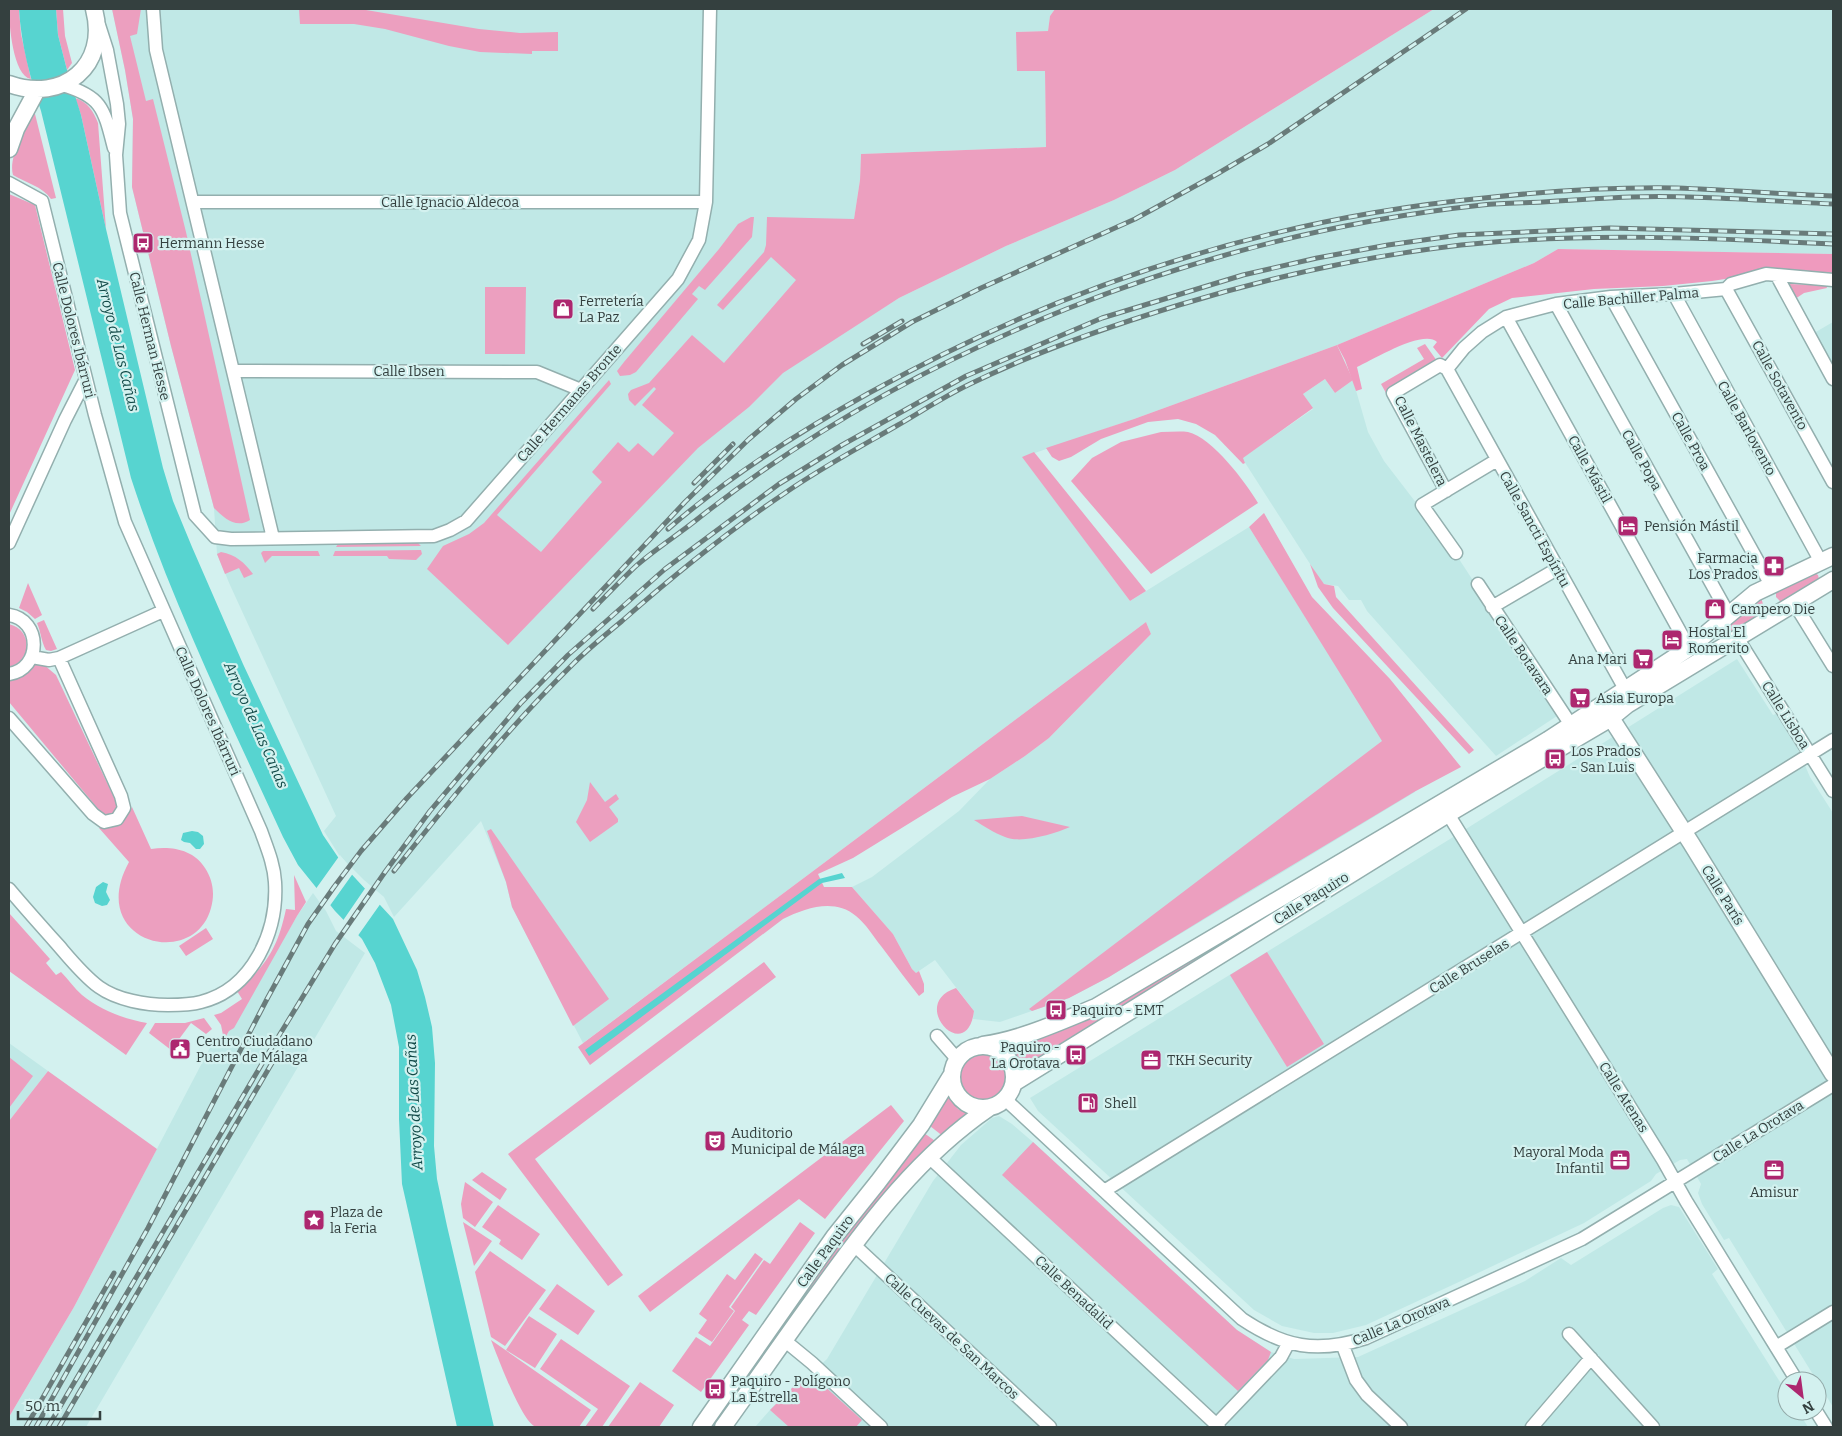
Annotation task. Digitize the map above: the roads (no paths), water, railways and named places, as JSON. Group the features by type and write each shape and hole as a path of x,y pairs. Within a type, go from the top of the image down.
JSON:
{"main road":[{"path":"9,84 33,92 70,84 88,64 96,48 98,32 95,12"},
{"path":"9,149 33,92"},
{"path":"1821,562 1821,571 1827,584"},
{"name":"Calle Paquiro","path":"983,1045 1004,1042 1096,1007 1571,725 1689,648 1755,593 1821,562"},
{"path":"1773,584 1768,596 1772,606 1789,606"},
{"name":"Calle Paquiro","path":"1014,1083 1448,814 1611,718 1627,705 1827,584"},
{"path":"1586,715 1611,718 1623,690"},
{"name":"Calle París","path":"1611,718 1684,832 1833,1074"},
{"path":"983,1045 1003,1052 1010,1061 1014,1072 1014,1083 1005,1099 989,1108 975,1108 962,1101 954,1090 951,1076 957,1059 962,1053 971,1047 983,1045"},
{"name":"Calle Paquiro","path":"701,1427 834,1236 878,1182 921,1124 951,1076"},
{"name":"Calle Paquiro","path":"723,1427 853,1244 921,1164 973,1119 989,1108"}],"street":[{"path":"153,9 156,50 194,202 273,538"},
{"name":"Calle Hermanas Bronte","path":"195,515 215,537 231,539 434,536 466,521 678,279 699,240 706,202 710,9"},
{"name":"Calle Herman Hesse","path":"95,12 107,50 117,104 119,124 116,155 120,213 195,515"},
{"name":"Calle Herman Hesse","path":"70,84 86,93 98,103 110,130 116,155"},
{"name":"Calle Dolores Ibárruri","path":"9,183 42,201 86,379 125,522 271,857 275,882 271,928 257,960 241,979 221,994 203,1002 187,1005 153,1005 128,1000 99,988 74,963 9,889"},
{"name":"Calle Ignacio Aldecoa","path":"194,202 706,202"},
{"name":"Calle Bachiller Palma","path":"1447,369 1464,348 1482,332 1506,317 1556,304 1612,297 1726,289 1731,284 1766,274 1833,280"},
{"path":"1777,276 1833,378"},
{"name":"Calle Sotavento","path":"1726,289 1833,482"},
{"name":"Calle Barlovento","path":"1674,294 1821,562"},
{"name":"Calle Proa","path":"1612,297 1773,584"},
{"name":"Calle Popa","path":"1556,304 1729,615"},
{"name":"Calle Mástil","path":"1506,317 1689,648"},
{"name":"Calle Mastelera","path":"1446,491 1393,393 1440,365 1447,369"},
{"name":"Calle Sancti Espíritu","path":"1447,369 1623,690"},
{"name":"Calle Ibsen","path":"234,371 537,372 581,390"},
{"path":"9,543 65,420 86,379"},
{"path":"1456,553 1422,505 1497,460"},
{"path":"1492,607 1557,569"},
{"name":"Calle Botavara","path":"1478,584 1571,725"},
{"path":"1789,606 1833,666"},
{"path":"32,657 49,660 58,658 163,611"},
{"path":"9,615 24,621 32,633 34,649 32,657 21,670 9,674"},
{"name":"Calle Lisboa","path":"1738,639 1833,791"},
{"path":"9,718 93,814 104,822 117,819 124,808 121,796 58,658"},
{"name":"Calle Bruselas","path":"1104,1191 1833,740"},
{"name":"Calle Atenas","path":"1448,814 1791,1371"},
{"path":"937,1036 957,1059"},
{"name":"Calle La Orotava","path":"1005,1099 1242,1319 1263,1333 1288,1344 1343,1346 1366,1338 1582,1239 1833,1085"},
{"name":"Calle Benadalid","path":"929,1157 1217,1427"},
{"name":"Calle Cuevas de San Marcos","path":"853,1244 1050,1427"},
{"path":"1776,1347 1833,1312"},
{"path":"1569,1334 1653,1427"},
{"path":"784,1340 812,1362 881,1427"},
{"path":"1217,1427 1281,1357 1288,1344"},
{"path":"1343,1346 1353,1372 1367,1395 1401,1427"},
{"path":"1532,1427 1591,1358"}],"water":[{"name":"Arroyo de Las Cañas","path":"19,9 56,9 58,35 81,115 163,468 173,501 192,547 243,664 323,835 344,866 393,919 417,970 432,1027 435,1063 434,1146 437,1179 494,1427 457,1427 402,1184 399,1119 399,1047 391,1005 375,963 362,939 335,911 298,865 283,837 182,615 131,478 41,111 33,86 22,35"},
{"path":"198,832 203,836 204,844 200,849 196,849 190,843 181,840 183,833"},
{"path":"842,873 845,878 822,883 589,1056 585,1050 819,879"},
{"path":"103,882 108,884 106,892 110,900 107,905 102,906 95,903 93,897 96,887"}],"railway":[{"path":"36,1427 148,1228 308,924 361,851 407,798 685,502 749,439 796,399 842,365 912,322 981,288 1135,219 1217,174 1268,144 1466,9"},
{"path":"668,529 715,491 791,439 869,393 941,355 1015,321 1090,290 1166,264 1244,241 1323,222 1403,208 1556,191 1677,188 1833,196"},
{"path":"593,609 636,566 658,549 780,459 871,402 967,352 1066,309 1169,272 1273,243 1377,220 1482,205 1656,197 1833,204"},
{"path":"48,1427 266,1057 335,944 430,811 521,703 568,655 665,569 779,484 842,445 966,376 1102,318 1243,275 1317,258 1459,235 1610,228 1833,234"},
{"path":"394,871 481,764 549,688 591,647 681,571 742,523 812,475 952,394 995,372 1047,350 1152,313 1248,285 1389,255 1507,241 1600,237 1694,238 1833,244"},
{"path":"863,344 902,321"},
{"path":"694,483 733,444"},
{"path":"59,1427 286,1039"},
{"path":"26,1427 114,1273"}],"place":[{"name":"Hermann Hesse","path":"143,243"},
{"name":"Ferretería La Paz","path":"563,309"},
{"name":"Pensión Mástil","path":"1628,526"},
{"name":"Farmacia Los Prados","path":"1774,566"},
{"name":"Campero Die","path":"1715,609"},
{"name":"Hostal El Romerito","path":"1672,640"},
{"name":"Ana Mari","path":"1643,659"},
{"name":"Asia Europa","path":"1580,698"},
{"name":"Los Prados - San Luis","path":"1555,759"},
{"name":"Paquiro - EMT","path":"1056,1010"},
{"name":"Centro Ciudadano Puerta de Málaga","path":"180,1049"},
{"name":"Paquiro - La Orotava","path":"1076,1055"},
{"name":"TKH Security","path":"1151,1060"},
{"name":"Shell","path":"1088,1103"},
{"name":"Auditorio Municipal de Málaga","path":"715,1141"},
{"name":"Mayoral Moda Infantil","path":"1620,1160"},
{"name":"Amisur","path":"1774,1170"},
{"name":"Plaza de la Feria","path":"314,1220"},
{"name":"Paquiro - Polígono La Estrella","path":"715,1389"}]}
